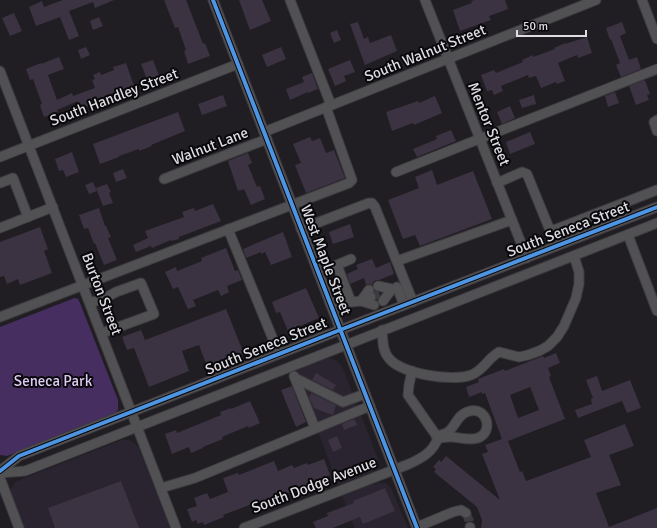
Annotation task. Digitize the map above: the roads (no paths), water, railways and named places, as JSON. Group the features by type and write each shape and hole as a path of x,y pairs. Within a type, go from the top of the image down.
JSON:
{"street":[{"name":"West Maple Street","path":"213,0 417,527"},
{"path":"0,317 351,182 352,180 329,106 290,0"},
{"name":"Mentor Street","path":"425,0 526,258"},
{"name":"South Walnut Street","path":"265,135 329,106 596,0"},
{"path":"642,0 657,39"},
{"name":"South Handley Street","path":"0,157 238,64"},
{"path":"396,172 657,69"},
{"name":"Burton Street","path":"0,71 4,94 29,145 176,528"},
{"path":"657,120 654,122 657,131"},
{"name":"Walnut Lane","path":"164,179 265,135"},
{"path":"497,183 522,172 527,174 549,228 554,230 657,190"},
{"path":"0,183 13,178 28,217"},
{"path":"627,201 634,216"},
{"path":"301,229 372,203 397,261 398,287 404,305"},
{"path":"0,228 52,207"},
{"name":"South Seneca Street","path":"0,472 19,456 657,207"},
{"path":"397,261 512,220"},
{"path":"573,222 579,237"},
{"name":"South Seneca Street","path":"0,472 25,471 657,223"},
{"path":"228,229 279,354"},
{"path":"628,235 657,311"},
{"path":"382,330 383,345 387,357 394,364 405,369 441,378 456,378 472,375 479,371 494,355 499,352 519,357 539,351 548,346 557,337 564,326 576,298 579,284 579,272 574,256"},
{"path":"318,272 351,259"},
{"path":"337,265 351,302"},
{"path":"90,303 141,282 154,314 102,333"},
{"path":"398,287 413,302"},
{"path":"398,287 381,294 398,287"},
{"path":"330,303 346,300 351,302 361,301 371,297"},
{"path":"291,367 315,428"},
{"path":"412,371 408,395 437,437"},
{"path":"295,378 343,402 365,394"},
{"path":"337,419 343,402"},
{"path":"161,488 195,478 370,406"},
{"path":"471,410 478,411 484,415 487,423 484,435 478,438 469,440 450,437 437,437 447,433 464,413 471,410"},
{"name":"South Dodge Avenue","path":"244,528 419,459 435,446 437,437"},
{"path":"0,478 19,528"},
{"path":"417,527 453,512 461,510 466,513"}],"tunnel":[{"path":"371,297 381,293"},
{"path":"466,513 470,527"}],"park label":[{"name":"Seneca Park","path":"53,381"}]}
